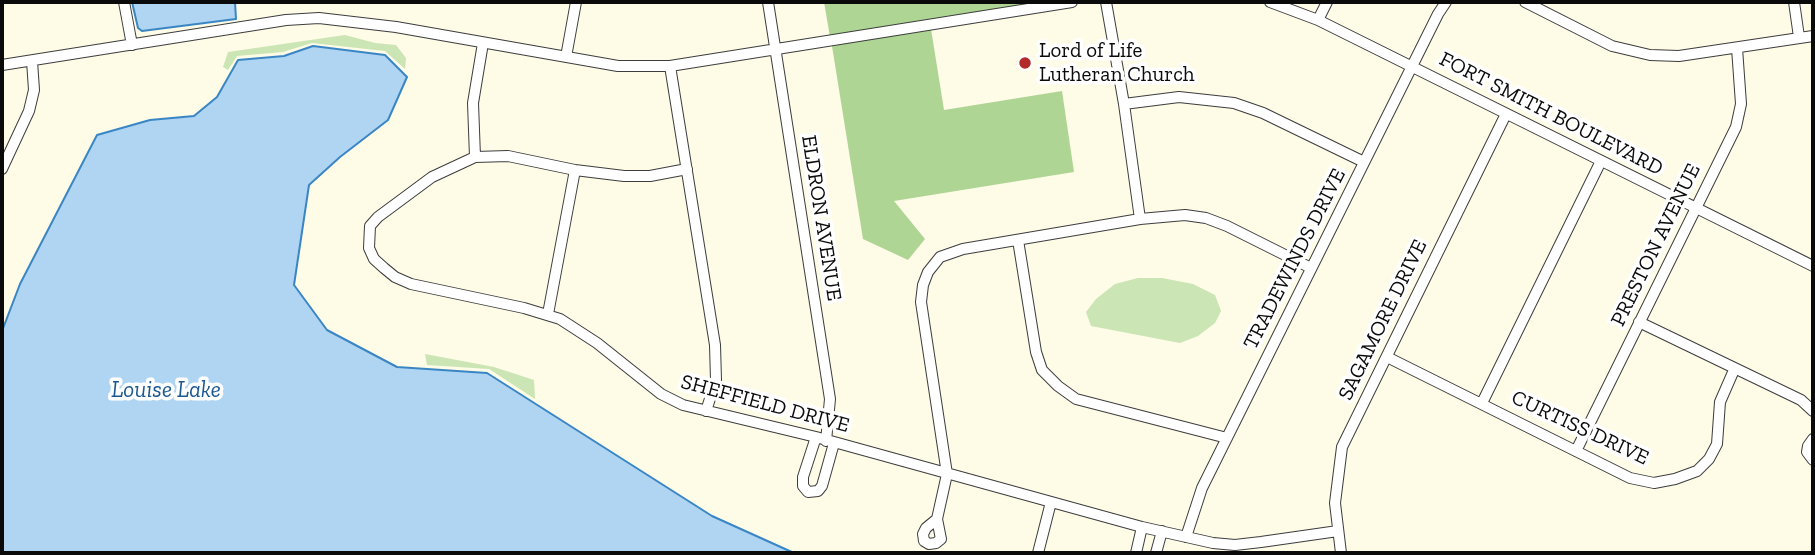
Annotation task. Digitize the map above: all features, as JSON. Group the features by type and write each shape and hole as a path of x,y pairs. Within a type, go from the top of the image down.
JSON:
{"street":[{"path":"124,2 132,45"},
{"path":"566,57 576,2"},
{"name":"ELDRON AVENUE","path":"768,2 830,399 825,440"},
{"path":"2,65 286,20 319,18 396,27 618,66 670,66 1072,2"},
{"path":"1107,2 1140,219"},
{"name":"FORT SMITH BOULEVARD","path":"1270,2 1304,7 1318,20 1813,266"},
{"path":"1318,20 1326,2"},
{"name":"TRADEWINDS DRIVE","path":"1186,537 1202,488 1446,2"},
{"path":"1525,2 1612,46 1650,55 1679,56 1813,36"},
{"path":"1794,2 1799,37"},
{"path":"475,157 472,103 483,43"},
{"name":"PRESTON AVENUE","path":"1576,451 1736,127 1741,104 1737,48"},
{"path":"2,169 29,111 34,90 32,61"},
{"path":"670,66 715,345 716,380 706,411"},
{"path":"1124,104 1180,97 1234,103 1263,113 1364,162"},
{"name":"SAGAMORE DRIVE","path":"1341,553 1335,503 1342,447 1506,114"},
{"name":"SHEFFIELD DRIVE","path":"687,169 650,176 624,176 575,170 508,156 475,157 432,177 378,217 370,226 368,238 374,259 395,277 411,284 548,314 597,343 661,394 683,405 825,440 1186,537 1235,545 1338,531"},
{"path":"1482,403 1601,160"},
{"path":"548,314 575,170"},
{"path":"937,519 947,474 921,302 928,272 940,257 963,248 1140,219 1185,215 1206,218 1227,226 1311,268"},
{"path":"1018,240 1036,352 1042,370 1058,386 1076,399 1227,438"},
{"path":"1639,322 1801,400 1813,411"},
{"name":"CURTISS DRIVE","path":"1387,358 1630,478 1654,483 1697,471 1709,459 1717,444 1720,402 1734,370"},
{"path":"1813,439 1807,452 1813,460"},
{"path":"1038,553 1051,502"},
{"path":"1136,553 1142,527"},
{"path":"1156,553 1163,531"}],"green space":[{"path":"824,2 1045,2 830,37"},
{"path":"931,29 944,110 1062,91 1074,172 894,201 925,239 908,260 863,239 832,46"},
{"path":"345,35 396,45 406,58 405,69 385,51 312,43 283,52 237,56 228,70 223,67 228,52"},
{"path":"1138,278 1162,278 1193,284 1215,295 1221,311 1215,323 1198,336 1180,343 1091,326 1086,312 1096,299 1115,284"},
{"path":"425,354 494,367 534,380 535,399 489,369 427,365"}],"water":[{"path":"132,2 235,2 236,19 142,31 138,28"},
{"name":"Louise Lake","path":"313,46 385,55 407,77 388,120 309,185 294,285 327,330 397,367 487,373 712,516 794,553 2,553 2,331 20,284 97,135 150,120 194,116 217,97 238,60 284,56"}],"place":[{"name":"Lord of Life Lutheran Church","path":"1025,63"}]}
